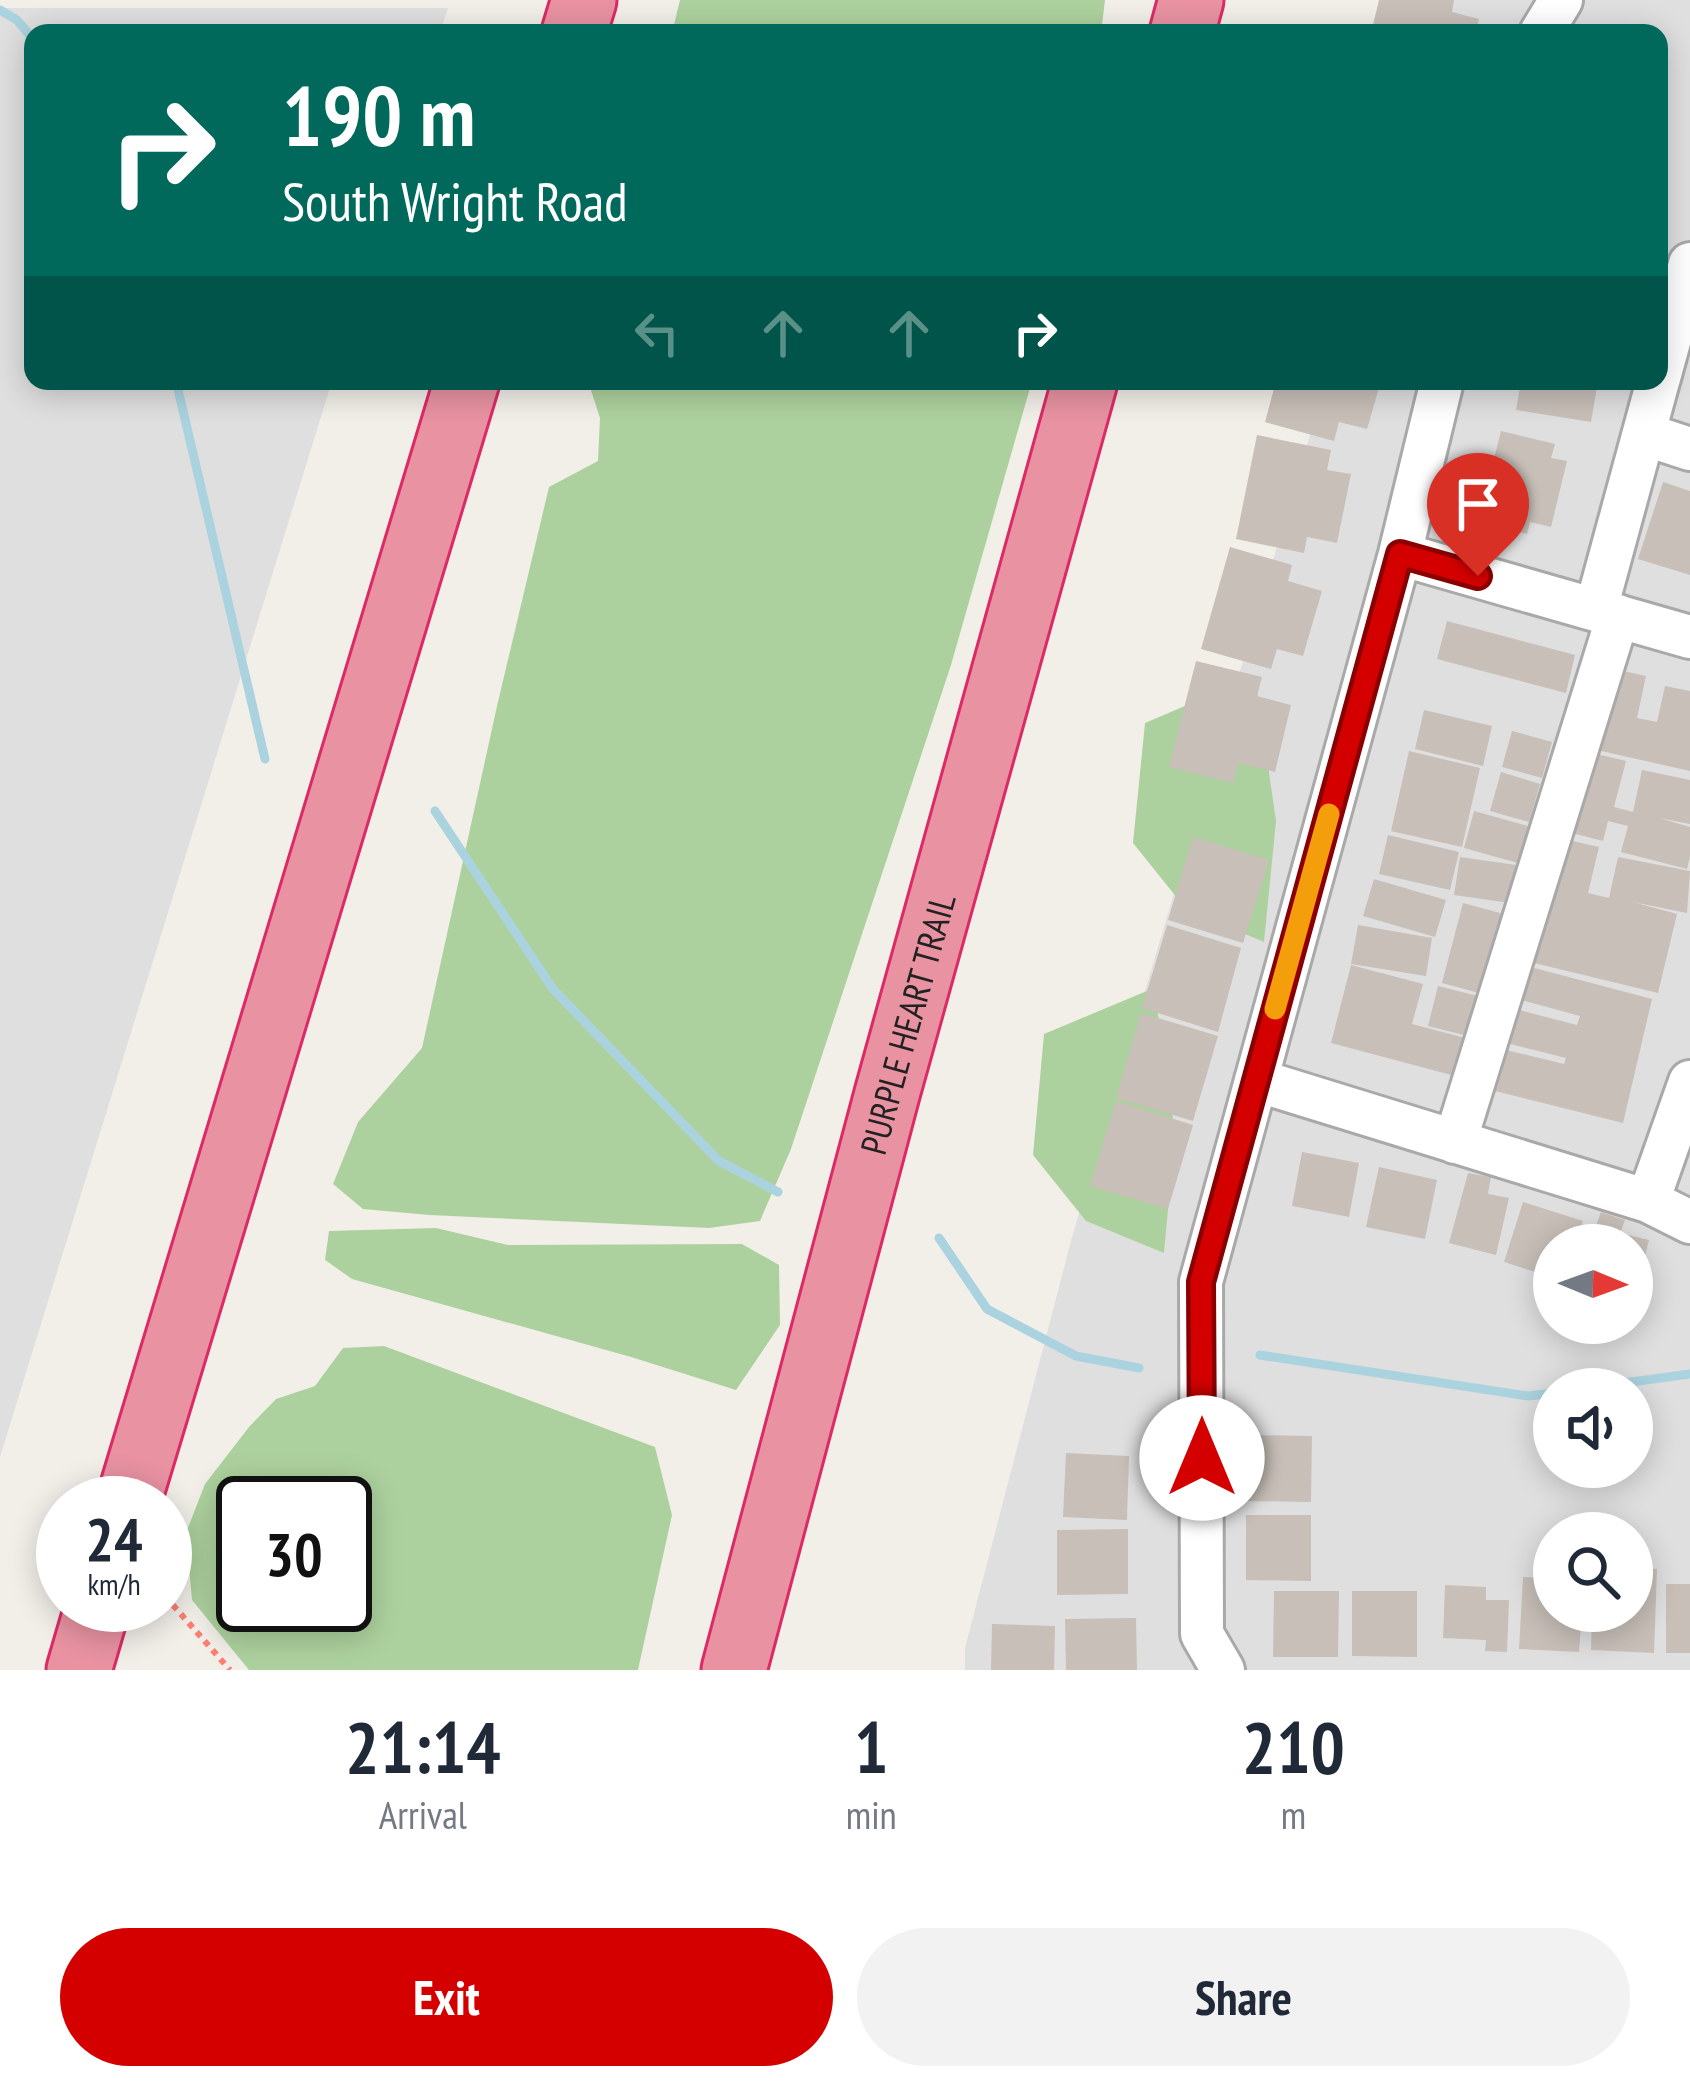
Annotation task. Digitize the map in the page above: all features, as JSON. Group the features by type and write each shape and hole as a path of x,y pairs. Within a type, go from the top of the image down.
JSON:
{"highway":[{"path":"136,1476 464,390"},
{"name":"PURPLE HEART TRAIL","path":"734,1670 886,1094 1082,390"},
{"path":"79,1670 90,1632"}],"street":[{"path":"1668,346 1690,264"},
{"path":"1223,1670 1202,1634 1201,1282 1400,554 1440,390"},
{"path":"1456,1142 1607,612 1656,390"},
{"path":"1644,434 1690,449"},
{"path":"1400,554 1690,638"},
{"path":"1256,1080 1648,1201 1690,1222"},
{"path":"1648,1201 1690,1082"}],"path":[{"path":"192,1627 230,1670"}],"shaded area":[{"path":"1438,0 1690,0 1690,1670 965,1670 965,1648 1072,1237 1323,390 1668,390 1668,24 1431,24"},
{"path":"0,8 448,8 443,24 24,24 24,390 329,390 0,1457"}],"green space":[{"path":"680,0 1105,0 1102,24 674,24"},
{"path":"591,390 1029,390 951,665 791,1149 760,1221 709,1228 363,1209 333,1184 358,1122 422,1048 549,487 598,461 600,418"},
{"path":"1255,676 1276,821 1264,942 1186,909 1133,843 1145,723"},
{"path":"1154,988 1175,1133 1164,1253 1086,1221 1033,1155 1044,1034"},
{"path":"436,1228 508,1245 742,1244 779,1265 780,1325 736,1390 352,1279 325,1260 329,1231"},
{"path":"384,1346 655,1447 672,1515 638,1670 249,1670 218,1632 372,1632 372,1476 216,1476 216,1629 192,1600 192,1518 205,1484 276,1399 315,1386 343,1348"}],"building":[{"path":"1379,0 1454,0 1452,12 1479,19 1478,24 1373,24"},
{"path":"1274,390 1378,390 1367,429 1339,422 1334,441 1265,422"},
{"path":"1519,390 1596,390 1591,422 1516,410"},
{"path":"1501,431 1555,444 1551,458 1567,461 1551,527 1530,522 1527,534 1478,522"},
{"path":"1257,435 1331,450 1327,470 1351,474 1337,543 1307,537 1304,553 1236,539"},
{"path":"1663,482 1690,491 1690,575 1638,559"},
{"path":"1230,547 1292,565 1288,581 1322,591 1303,656 1277,649 1271,669 1201,649"},
{"path":"1447,621 1575,655 1566,693 1437,659"},
{"path":"1196,661 1262,677 1257,696 1291,705 1275,772 1238,763 1233,783 1169,767"},
{"path":"1605,667 1646,676 1637,718 1657,722 1665,686 1690,691 1690,771 1588,748"},
{"path":"1424,710 1492,726 1483,766 1415,749"},
{"path":"1512,731 1552,742 1542,778 1502,767"},
{"path":"1409,751 1480,768 1462,847 1391,831"},
{"path":"1584,751 1626,761 1614,807 1633,812 1642,770 1690,780 1690,824 1659,818 1690,827 1687,869 1621,852 1628,826 1608,821 1603,841 1564,831"},
{"path":"1501,772 1540,784 1529,822 1490,811"},
{"path":"1474,811 1528,826 1518,863 1464,848"},
{"path":"1388,835 1459,852 1450,890 1379,874"},
{"path":"1193,837 1269,860 1243,943 1168,920"},
{"path":"1559,838 1599,847 1588,893 1609,898 1618,857 1690,871 1687,913 1633,902 1677,914 1658,993 1530,962"},
{"path":"1460,857 1516,865 1510,903 1454,895"},
{"path":"1374,879 1446,900 1435,937 1363,916"},
{"path":"1463,903 1504,914 1483,994 1442,983"},
{"path":"1167,925 1241,948 1218,1032 1142,1008"},
{"path":"1358,925 1432,938 1426,976 1351,964"},
{"path":"1351,965 1423,984 1412,1024 1469,1039 1459,1077 1331,1043"},
{"path":"1523,965 1652,999 1623,1123 1495,1091 1506,1050 1564,1064 1566,1058 1502,1042 1511,1008 1577,1025 1580,1016 1514,998"},
{"path":"1438,986 1482,997 1472,1037 1428,1026"},
{"path":"1141,1013 1218,1036 1193,1121 1116,1098"},
{"path":"1116,1101 1193,1125 1168,1209 1090,1186"},
{"path":"1302,1152 1359,1163 1349,1217 1292,1206"},
{"path":"1379,1167 1437,1180 1425,1239 1366,1227"},
{"path":"1468,1173 1491,1177 1488,1194 1509,1198 1496,1255 1449,1243"},
{"path":"1523,1202 1583,1221 1533,1224 1533,1271 1504,1262"},
{"path":"1601,1212 1625,1220 1623,1224 1597,1224"},
{"path":"1247,1435 1312,1436 1311,1502 1246,1501"},
{"path":"1066,1453 1129,1456 1127,1520 1063,1517"},
{"path":"1246,1515 1311,1515 1311,1581 1246,1580"},
{"path":"1128,1529 1128,1594 1057,1595 1057,1530"},
{"path":"1653,1569 1657,1569 1654,1653 1591,1650 1591,1632 1653,1632"},
{"path":"1523,1577 1533,1577 1533,1632 1580,1632 1579,1652 1519,1649"},
{"path":"1666,1584 1690,1584 1690,1653 1666,1653"},
{"path":"1445,1585 1486,1587 1486,1600 1509,1600 1507,1652 1485,1651 1486,1640 1443,1638"},
{"path":"1274,1591 1339,1591 1338,1657 1273,1657"},
{"path":"1352,1591 1417,1591 1417,1657 1352,1656"},
{"path":"1136,1618 1137,1670 1066,1670 1065,1619"},
{"path":"992,1624 1055,1626 1054,1670 991,1670"}],"waterway":[{"path":"0,10 24,28"},
{"path":"178,390 265,759"},
{"path":"435,811 553,989 719,1161 778,1192"},
{"path":"939,1238 987,1309 1076,1356 1139,1368"},
{"path":"1260,1355 1533,1395"},
{"path":"1653,1379 1690,1374"}],"slow traffic":[{"path":"1275,1009 1329,814"}],"route":[{"path":"1202,1458 1201,1282 1400,554 1478,576"}]}
